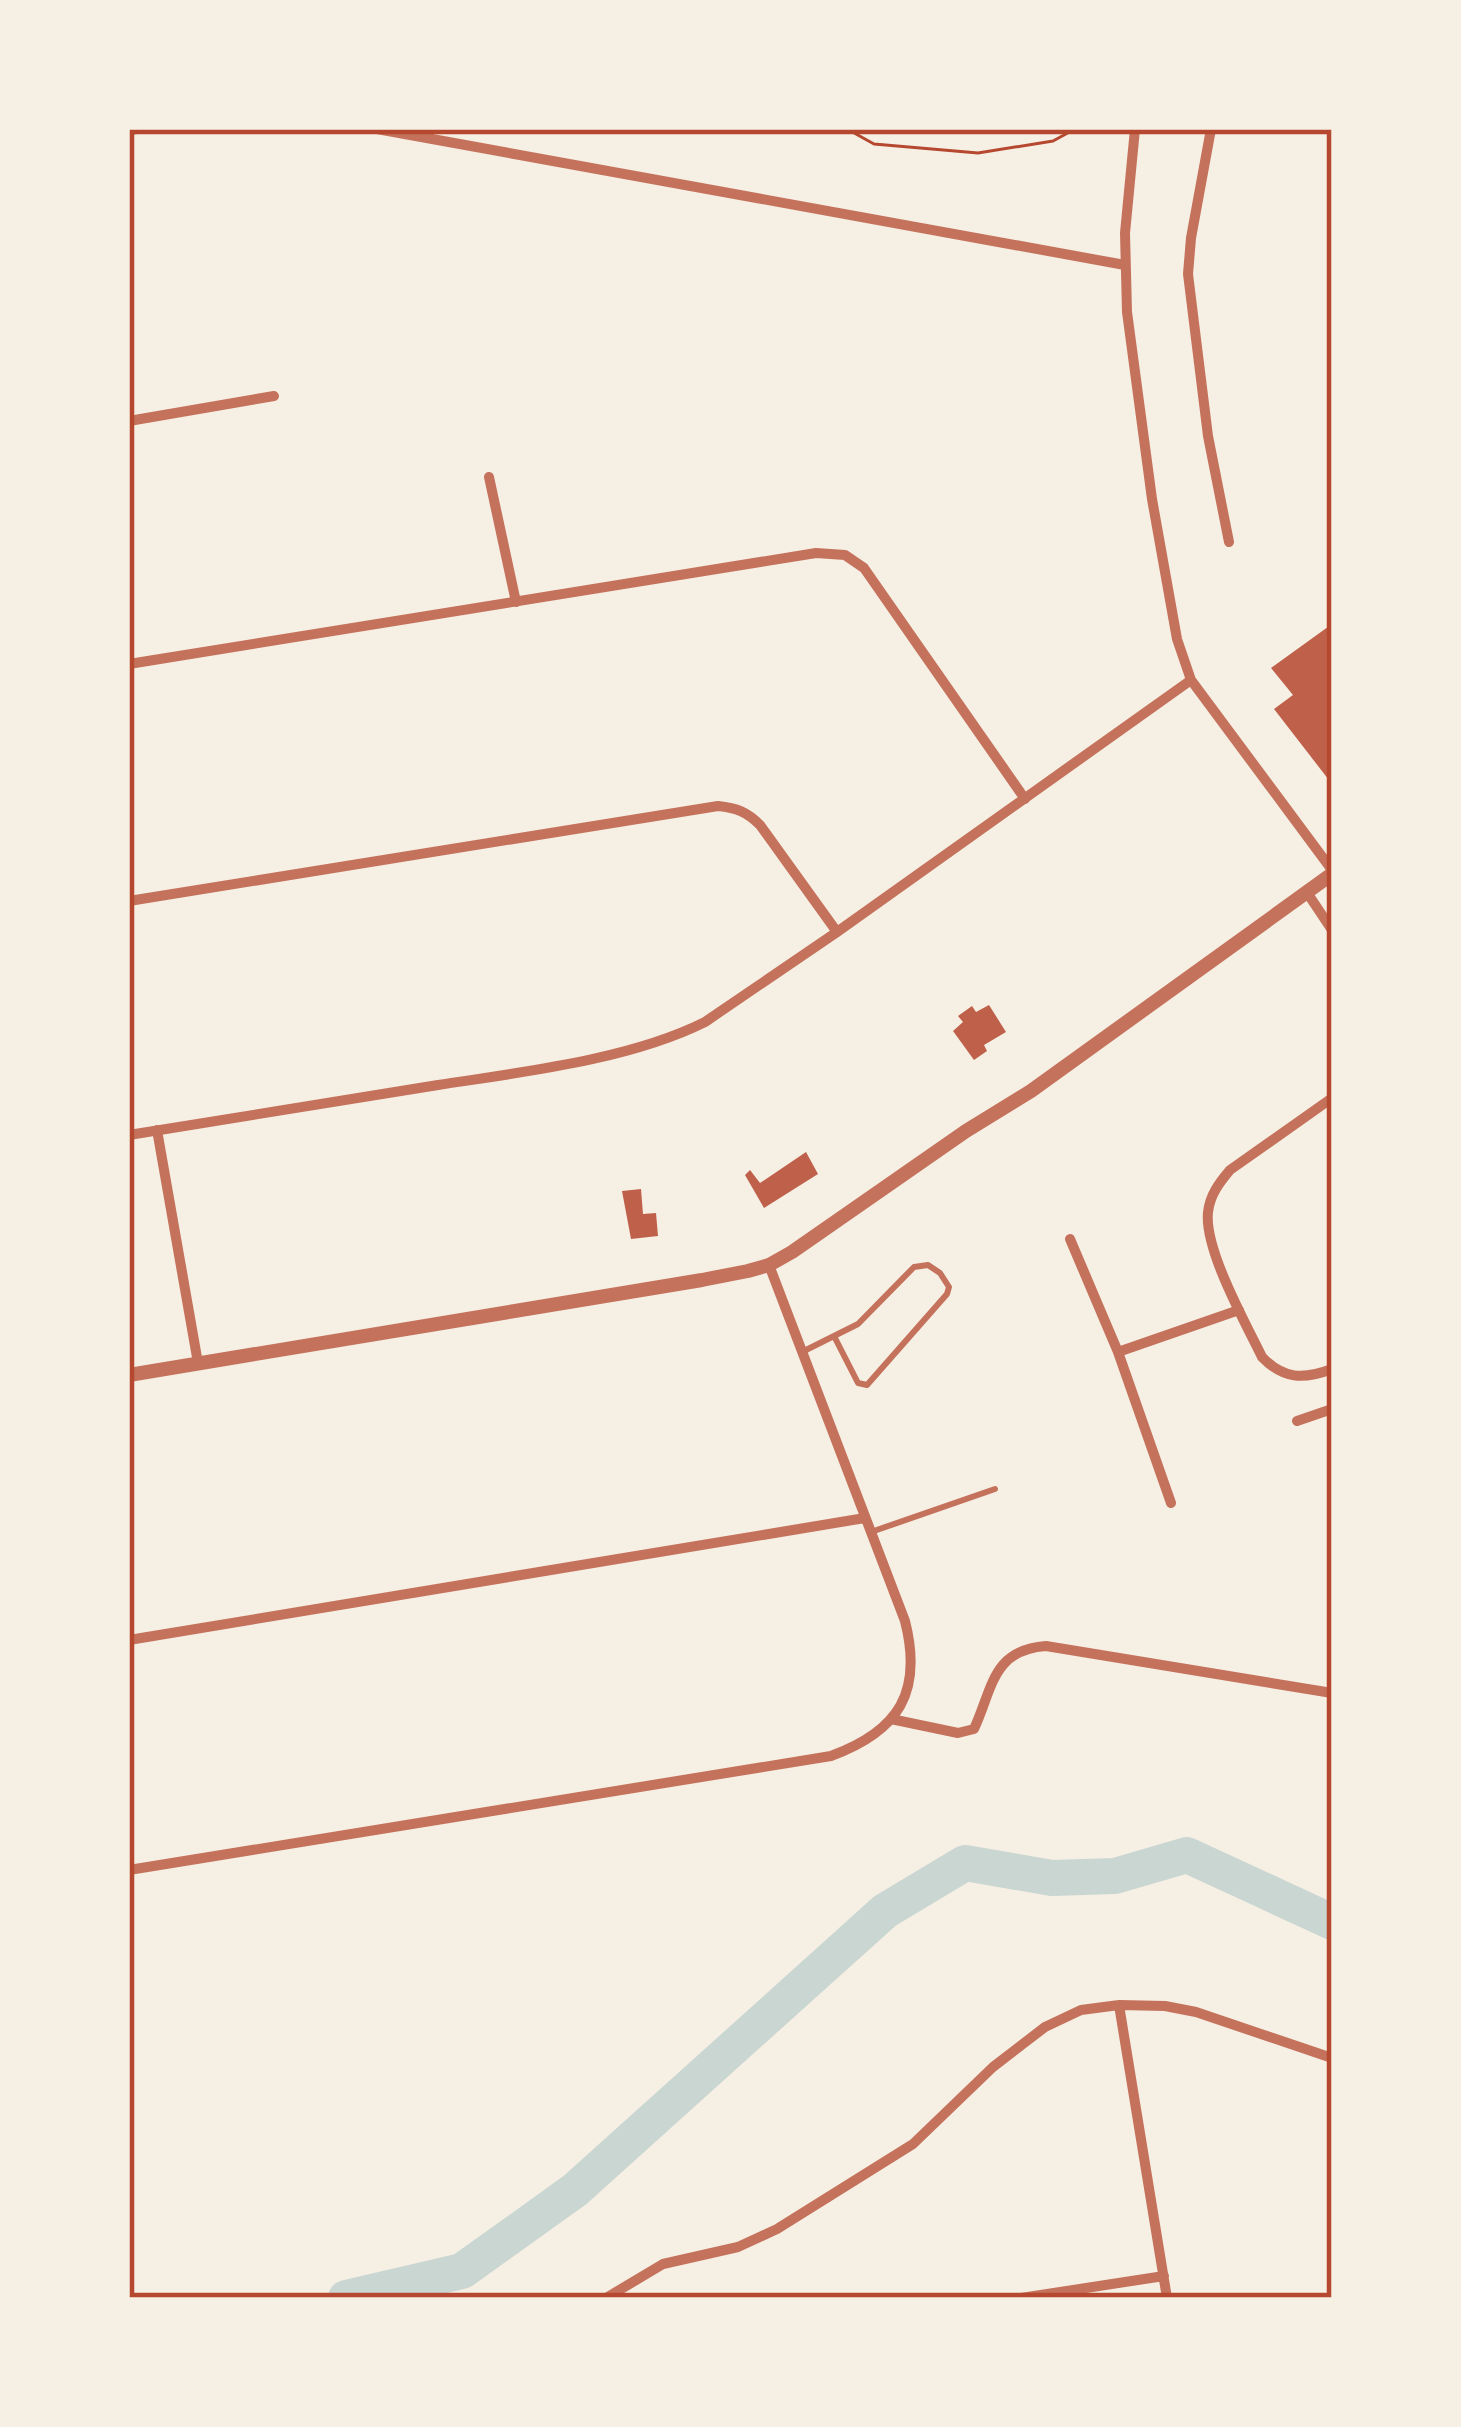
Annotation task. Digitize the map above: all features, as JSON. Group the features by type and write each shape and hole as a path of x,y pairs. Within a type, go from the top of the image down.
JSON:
{"street":[{"path":"377,129 1125,265"},
{"path":"129,1375 770,1265 1030,1091 1332,872 1191,680 1177,639 1127,312 1125,265 1135,129"},
{"path":"1211,129 1188,274 1208,436 1229,542"},
{"path":"129,421 274,396"},
{"path":"489,477 516,602"},
{"path":"129,664 816,554 845,555 864,568 1025,799"},
{"path":"129,1135 532,1070 668,1039 705,1022 837,932 1191,680"},
{"path":"129,901 718,806 748,813 760,825 837,932"},
{"path":"1306,891 1332,930"},
{"path":"1332,1098 1230,1170 1211,1198 1208,1225 1262,1357 1286,1376 1332,1369"},
{"path":"158,1130 198,1363"},
{"path":"1070,1239 1118,1352 1171,1503"},
{"path":"129,1870 831,1756 857,1746 891,1719 911,1677 912,1650 905,1621 770,1265"},
{"path":"1118,1352 1239,1310"},
{"path":"1297,1421 1332,1409"},
{"path":"129,1640 866,1518"},
{"path":"891,1719 958,1733 974,1729 1003,1662 1028,1647 1046,1646 1332,1693"},
{"path":"1119,2005 1167,2298"},
{"path":"605,2298 662,2264 738,2247 777,2229 926,2134 982,2075 1045,2027 1082,2010 1165,2006 1332,2058"},
{"path":"1021,2298 1163,2276"}],"lane":[{"path":"802,1352 866,1317 914,1267 928,1265 949,1287 867,1385 858,1383 834,1336"},
{"path":"871,1532 995,1489"}],"path":[{"path":"848,129 874,144 978,154 1053,141 1075,129"}],"building":[{"path":"1332,624 1332,784 1274,709 1293,695 1271,668"},
{"path":"989,1005 1006,1032 984,1045 987,1051 974,1060 953,1031 963,1022 958,1016 972,1006 976,1012"},
{"path":"806,1152 818,1174 764,1208 745,1175 750,1170 760,1183"},
{"path":"641,1189 643,1214 656,1213 658,1236 631,1239 622,1191"}],"waterway":[{"path":"346,2298 462,2271 575,2190 885,1911 965,1863 1052,1878 1115,1876 1187,1855 1332,1922"}]}
